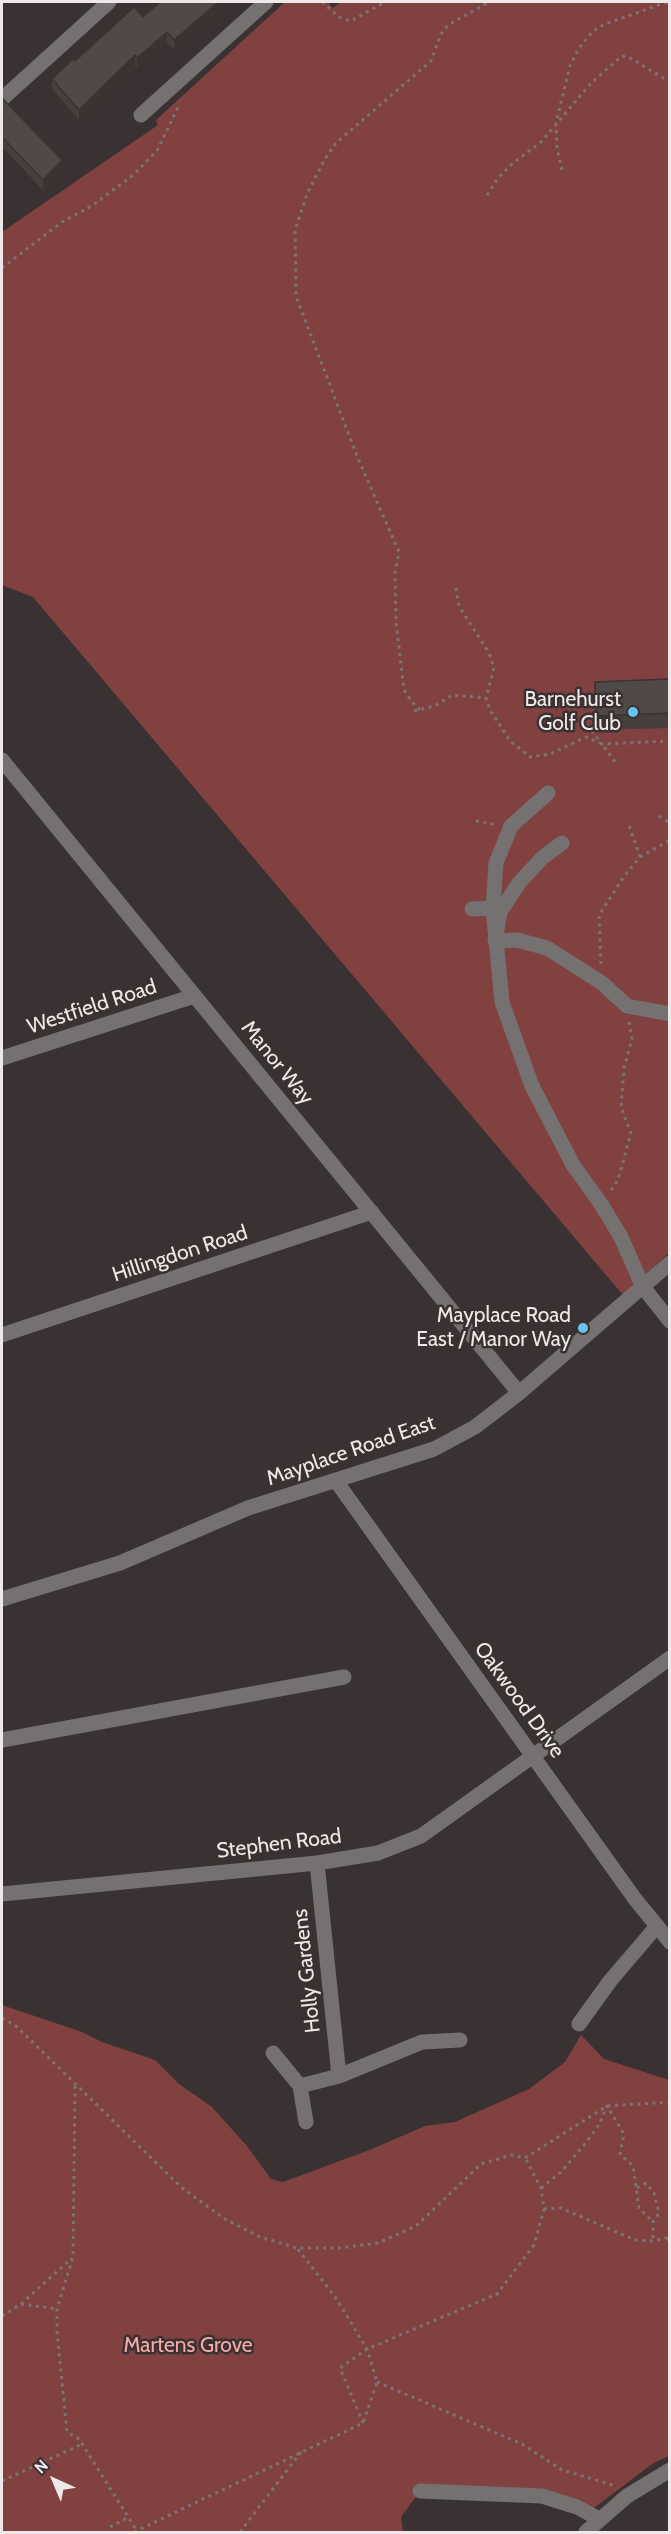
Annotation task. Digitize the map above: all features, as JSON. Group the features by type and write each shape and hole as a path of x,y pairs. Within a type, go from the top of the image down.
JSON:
{"street":[{"path":"2,99 109,2"},
{"path":"141,115 266,2"},
{"name":"Manor Way","path":"2,760 519,1393"},
{"path":"548,793 511,826 496,863 493,908 502,1002 532,1086 573,1165 600,1204 633,1261 643,1287 669,1321"},
{"path":"495,941 500,912 519,883 542,858 562,843"},
{"path":"472,909 493,908"},
{"path":"495,941 517,940 547,948 602,983 627,1006 669,1014"},
{"name":"Westfield Road","path":"2,1058 194,996"},
{"name":"Hillingdon Road","path":"2,1335 372,1212"},
{"name":"Mayplace Road East","path":"2,1599 120,1563 248,1508 434,1449 476,1427 519,1393 669,1263"},
{"name":"Oakwood Drive","path":"336,1481 635,1899 669,1941"},
{"name":"Stephen Road","path":"2,1894 317,1863 378,1853 421,1836 669,1658"},
{"path":"2,1740 344,1677"},
{"name":"Holly Gardens","path":"317,1863 339,2076"},
{"path":"579,2024 610,1981 657,1926"},
{"path":"300,2086 339,2076 422,2042 460,2040"},
{"path":"273,2053 300,2086 306,2122"},
{"path":"586,2532 627,2496 669,2470"},
{"path":"420,2491 542,2496 577,2507 599,2519"}],"path":[{"path":"322,2 339,17 351,21 385,2"},
{"path":"420,710 404,690 396,622 395,573 399,552 357,456 296,296 295,230 307,194 336,143 431,61 441,34 448,25 489,2"},
{"path":"562,170 556,148 556,123 570,66 579,48 593,31 605,24 668,2"},
{"path":"487,195 498,178 513,163 541,142 592,82 622,56 630,58 669,82"},
{"path":"2,268 62,222 93,205 132,176 157,151 178,107"},
{"path":"456,588 459,606 489,653 494,668 486,698 490,710 510,741 530,757 550,754 586,737 603,744 669,741"},
{"path":"414,711 435,706 452,695 486,698"},
{"path":"587,725 616,763"},
{"path":"659,816 669,823"},
{"path":"629,825 640,857"},
{"path":"602,983 599,915 625,875 640,857 669,840"},
{"path":"600,1204 618,1180 631,1133 621,1107 624,1068 632,1040 627,1006"},
{"path":"2,2018 16,2026 182,2188 225,2219 260,2237 297,2248 339,2248 378,2243 416,2226 481,2164 511,2155 525,2158 607,2106 669,2102"},
{"path":"75,2086 73,2257 57,2309 57,2332 67,2432 78,2439 136,2531 363,2423 377,2382 367,2349 336,2298 297,2248"},
{"path":"541,2188 561,2172 585,2145 599,2125 607,2106"},
{"path":"607,2106 624,2134 620,2154 633,2166 639,2208 653,2222"},
{"path":"363,2423 340,2368 367,2349 497,2294 534,2245 544,2209 541,2188 525,2158"},
{"path":"636,2189 646,2183 654,2193 659,2213 653,2222 653,2241"},
{"path":"544,2209 561,2208 635,2240 653,2241 668,2238 669,2250"},
{"path":"2,2316 21,2304 73,2257"},
{"path":"21,2304 57,2309"},
{"path":"377,2382 522,2444 562,2470 604,2481"},
{"path":"2,2481 82,2445"},
{"path":"240,2532 302,2451"},
{"path":"111,2527 129,2517"},
{"path":"143,2528 145,2532"}],"green space":[{"path":"285,2 328,2 332,8 342,2 669,2 670,1252 623,1295 33,597 2,585 2,232 158,125 156,120"},
{"name":"Martens Grove","path":"2,2005 155,2060 179,2084 212,2107 247,2146 271,2179 283,2182 372,2149 425,2126 455,2122 529,2089 565,2062 581,2035 604,2059 669,2080 669,2456 652,2464 594,2508 424,2486 401,2517 403,2532 2,2532"}],"building":[{"path":"160,2 218,2 174,40 167,32 137,58 135,55 79,110 52,79 134,7 143,17"},
{"path":"3,99 62,160 43,180 2,137"},
{"path":"669,679 669,713 596,716 595,682"}],"place":[{"name":"Barnehurst Golf Club","path":"633,712"},
{"name":"Mayplace Road East / Manor Way","path":"583,1328"}]}
